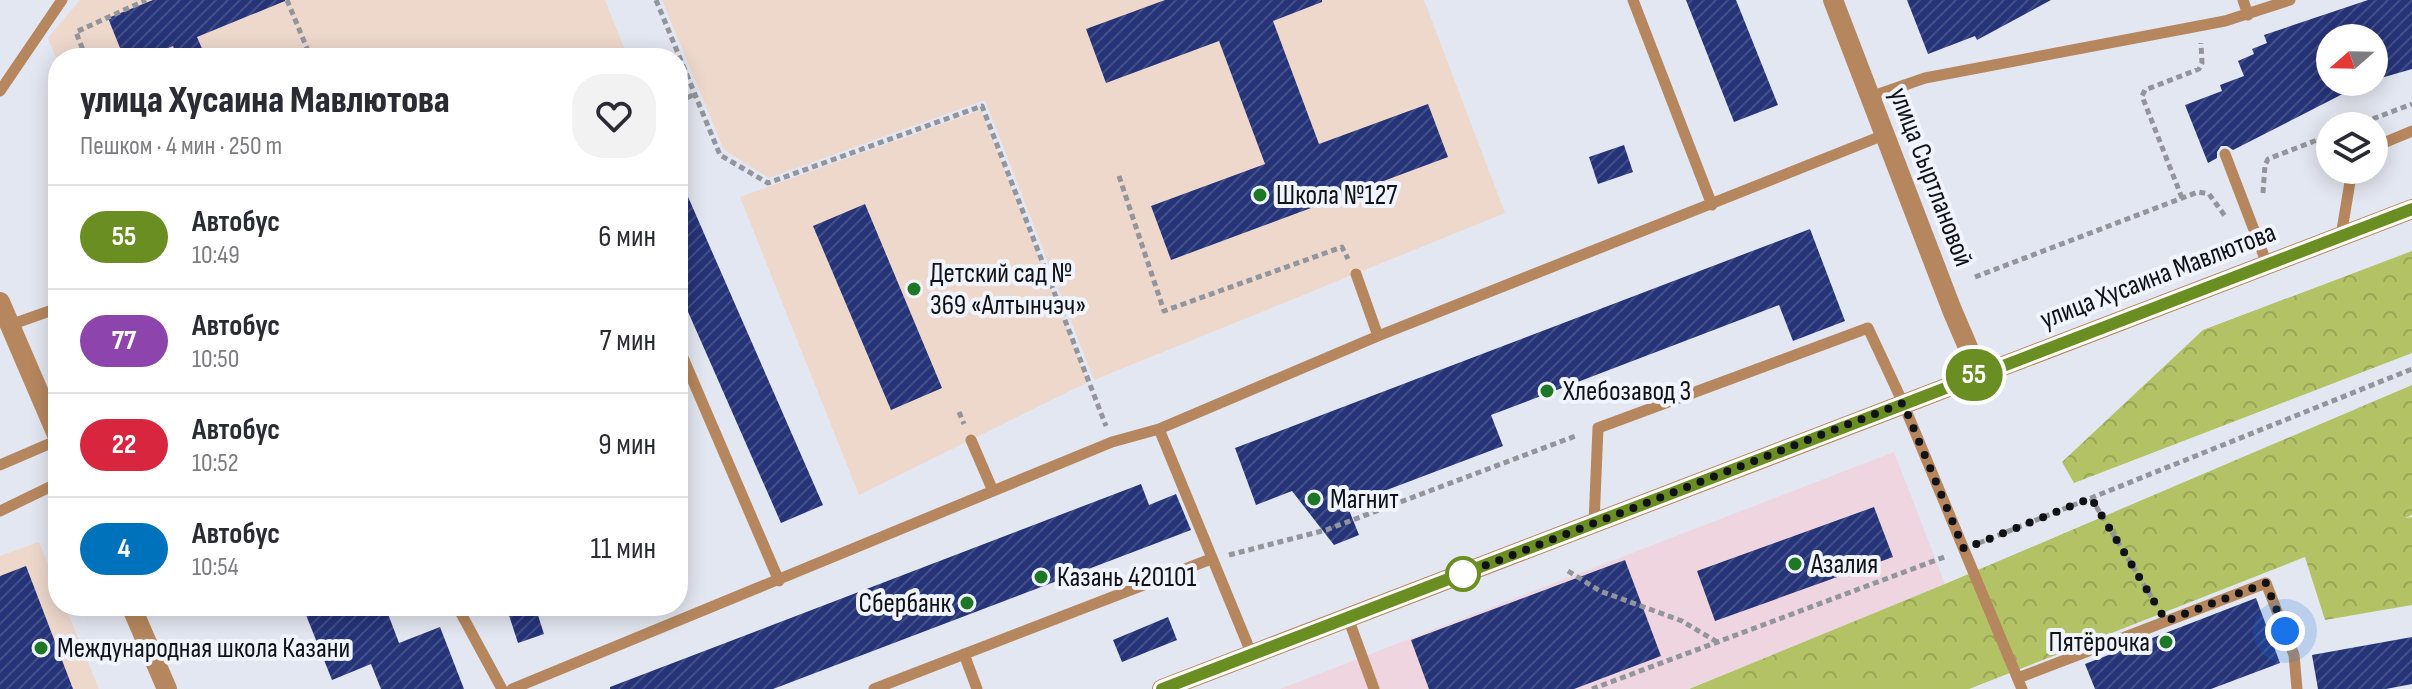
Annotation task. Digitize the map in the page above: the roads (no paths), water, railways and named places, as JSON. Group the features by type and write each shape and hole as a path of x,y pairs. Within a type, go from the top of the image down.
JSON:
{"street":[{"name":"улица Сыртлановой","path":"1833,0 1979,373"},
{"name":"улица Хусаина Мавлютова","path":"1162,689 2412,209"},
{"path":"0,302 48,414"},
{"path":"135,616 167,689"}],"lane":[{"path":"0,91 62,0"},
{"path":"1633,0 1712,205"},
{"path":"2243,0 2248,15"},
{"path":"1870,97 1925,78 2199,26 2248,15 2290,0"},
{"path":"2388,141 2412,131"},
{"path":"512,689 1112,442 1159,429 1378,336 1884,135"},
{"path":"2225,154 2267,264"},
{"path":"2341,236 2350,184"},
{"path":"1356,274 1378,336"},
{"path":"10,325 48,312"},
{"path":"1594,523 1598,428 1868,328 1903,403 2020,684 2166,621 2266,583 2294,655 2297,689"},
{"path":"688,369 779,581"},
{"path":"1159,429 1252,655"},
{"path":"971,440 993,491"},
{"path":"0,465 48,443"},
{"path":"0,511 48,488"},
{"path":"874,689 1211,559"},
{"path":"462,616 502,689"},
{"path":"1348,618 1374,689"},
{"path":"964,654 977,689"}],"place":[{"name":"Школа №127","path":"1260,195"},
{"name":"Детский сад № 369 «Алтынчэч»","path":"914,289"},
{"name":"Хлебозавод 3","path":"1547,391"},
{"name":"Магнит","path":"1314,499"},
{"name":"Азалия","path":"1795,564"},
{"name":"Казань 420101","path":"1041,577"},
{"name":"Сбербанк","path":"967,603"},
{"name":"Пятёрочка","path":"2166,642"},
{"name":"Международная школа Казани","path":"41,648"}]}
